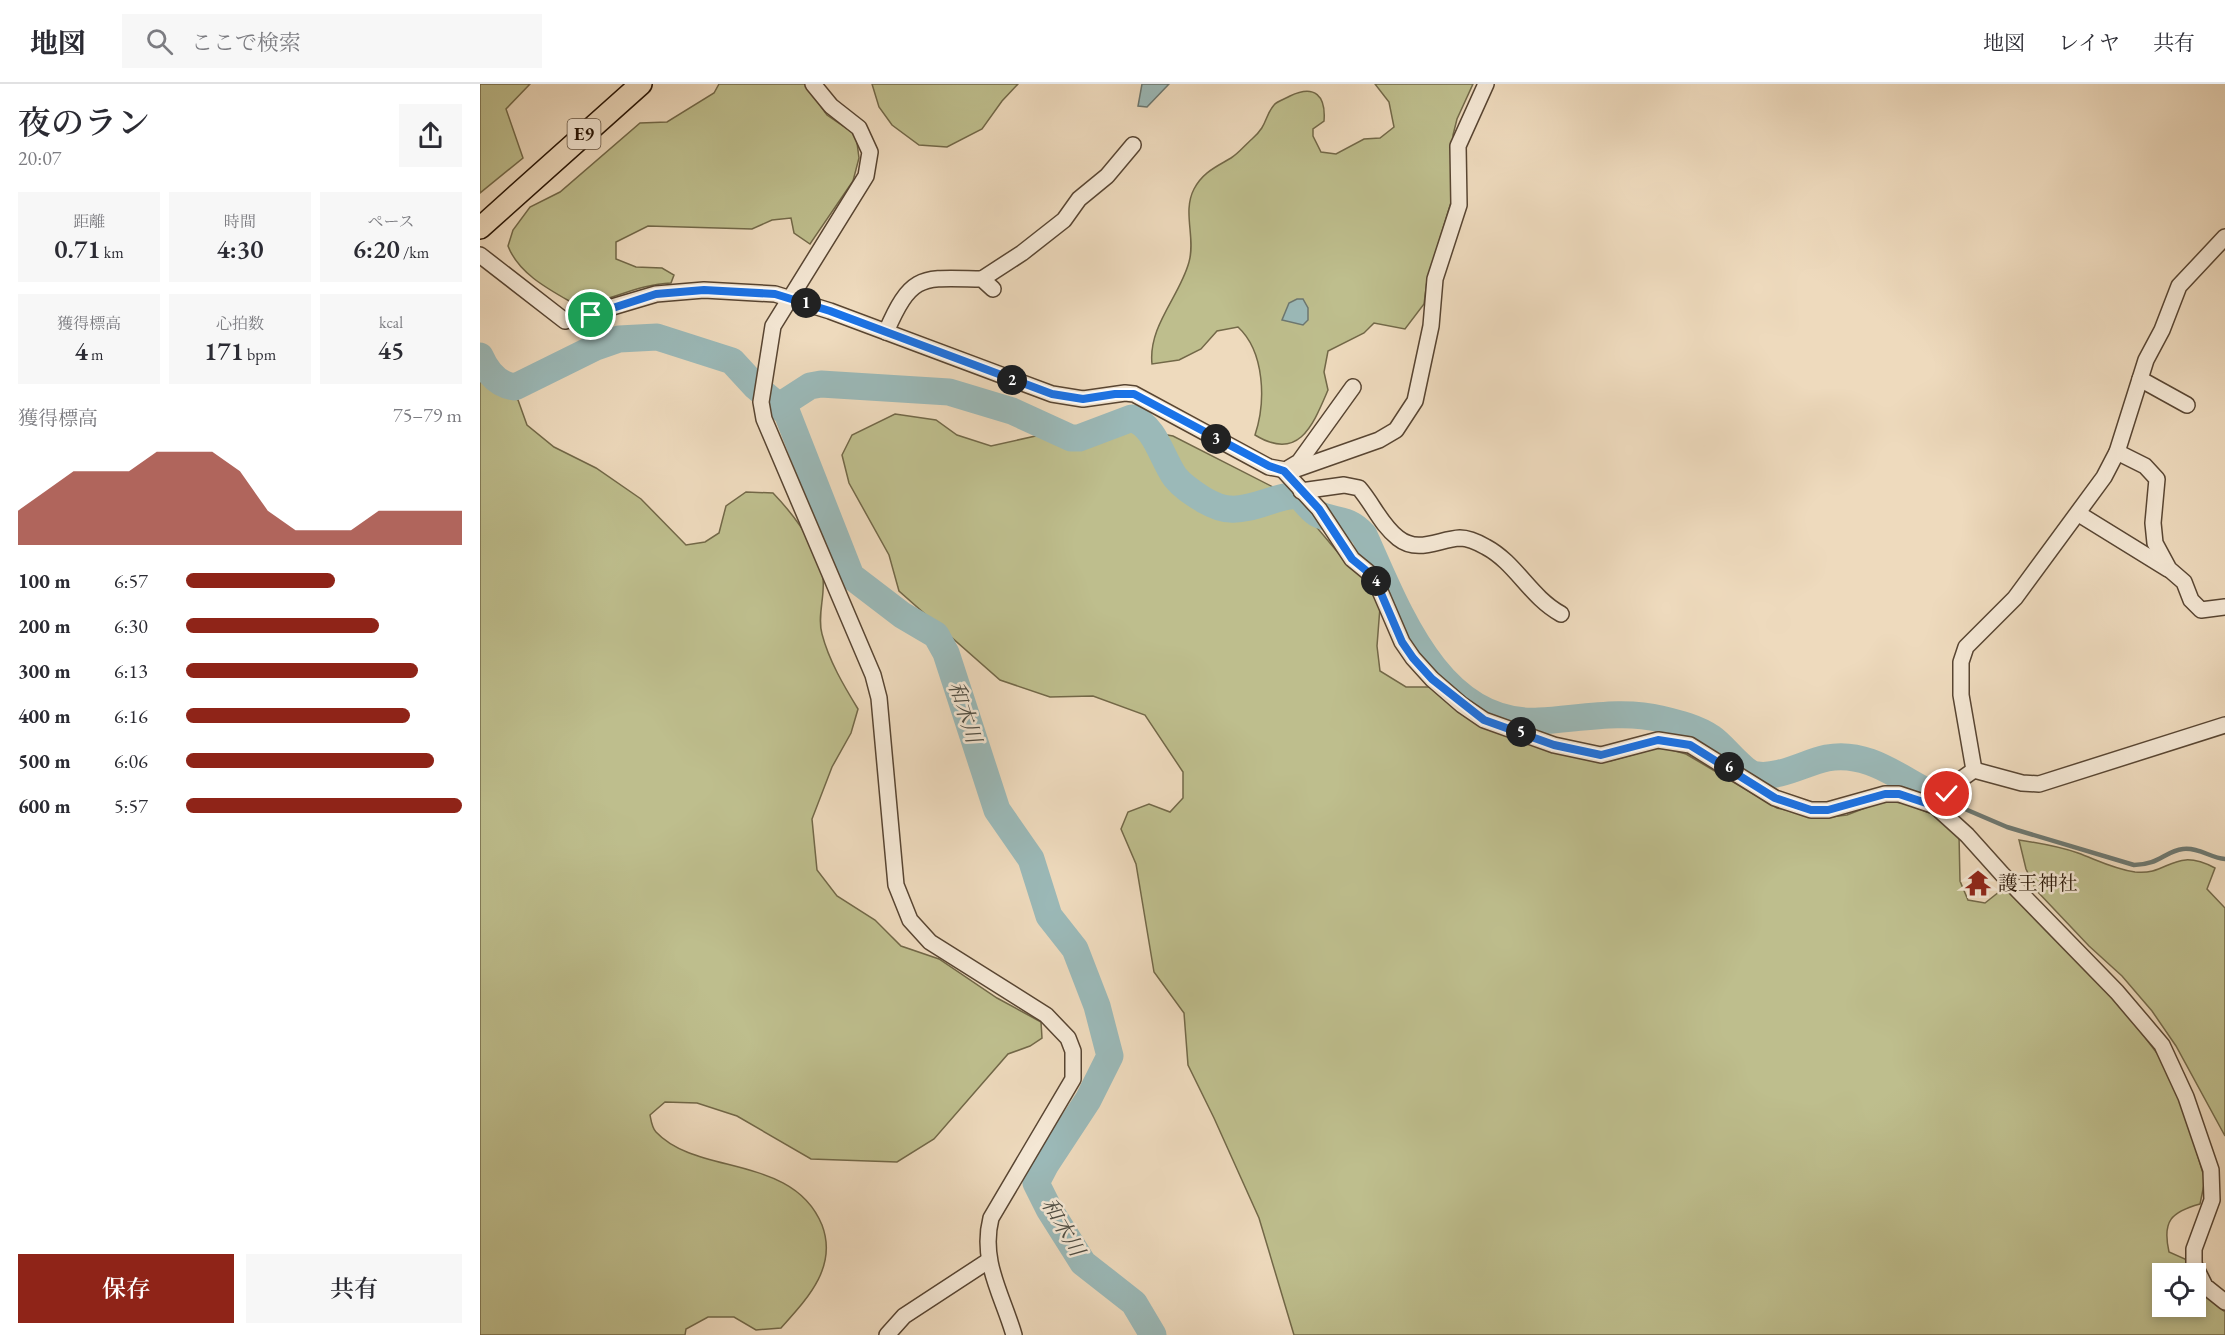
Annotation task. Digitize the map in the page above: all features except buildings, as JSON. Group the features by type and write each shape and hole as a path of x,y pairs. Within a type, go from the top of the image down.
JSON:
{"highway":[{"name":"E9","path":"480,228 641,84"}],"street":[{"path":"813,84 831,106 859,128 870,152 866,176 773,326 764,380 762,402 764,419 873,675 879,698 896,885 909,920 930,942 1046,1016 1068,1038 1073,1051 1073,1079 991,1218 986,1239 988,1261 1014,1335"},
{"path":"1284,471 1379,440 1396,430 1415,401 1431,326 1435,279 1459,205 1458,146 1486,84"},
{"path":"886,332 896,310 917,284 929,278 987,284 1064,220 1079,199 1107,176 1133,145"},
{"path":"1974,770 1961,695 1961,662 1966,647 2015,598 2104,477 2117,452 2146,360 2162,330 2179,286 2225,237"},
{"path":"480,255 565,321 656,294 704,290 756,291 830,311 1052,394 1083,399 1115,394 1134,394 1269,466 1284,471 1319,509 1352,559 1374,577 1402,642 1413,658 1432,679 1484,720 1554,745 1601,755 1658,740 1690,745 1775,798 1811,810 1828,810 1885,794 1940,801 2002,874 2118,992 2162,1045 2186,1097 2211,1170 2212,1200 2194,1249 2194,1264 2205,1286 2225,1302"},
{"path":"2140,379 2187,405"},
{"path":"1284,471 1299,462 1353,387"},
{"path":"2117,452 2145,466 2157,479 2153,534 2169,569"},
{"path":"1301,491 1344,485 1359,488 1381,521 1399,539 1411,545 1429,545 1461,538 1489,548 1545,605 1561,614"},
{"path":"2079,514 2169,569 2184,582 2191,600 2201,610 2225,607"},
{"path":"1974,770 2022,783 2039,784 2225,725"},
{"path":"1940,801 1974,770"},
{"path":"887,1335 904,1316 988,1261"}],"green space":[{"path":"480,84 530,84 506,109 523,158 480,193"},
{"path":"719,84 805,84 827,115 856,135 859,158 853,181 810,244 794,233 791,218 772,220 752,229 648,226 616,242 616,259 636,267 662,268 674,275 671,283 647,286 578,306 537,281 520,266 508,246 513,230 530,207 560,192 640,123 667,122 714,93"},
{"path":"872,84 1018,84 1002,101 982,129 947,147 919,145 892,125 879,107"},
{"path":"1375,84 1473,84 1457,119 1453,135 1455,152 1452,199 1427,281 1424,304 1405,329 1374,323 1364,333 1328,351 1324,372 1328,390 1310,427 1293,442 1283,444 1270,442 1255,435 1261,408 1261,378 1254,350 1238,327 1217,331 1201,349 1179,360 1152,364 1155,337 1189,262 1191,198 1194,189 1206,174 1234,156 1257,134 1275,104 1299,93 1312,92 1321,99 1324,121 1313,129 1313,136 1321,152 1336,154 1364,139 1380,138 1394,127 1389,102"},
{"path":"480,376 518,400 527,425 554,447 596,468 641,499 686,545 705,542 719,533 726,506 746,492 773,493 781,502 804,532 816,555 823,579 820,620 822,634 833,664 858,709 851,733 832,767 812,819 817,870 837,896 875,920 901,946 939,959 997,998 1041,1022 1042,1038 1030,1046 1008,1054 934,1139 897,1162 811,1159 737,1116 697,1103 665,1102 650,1115 655,1130 674,1146 695,1155 768,1176 790,1187 808,1202 822,1225 826,1240 826,1255 823,1268 810,1294 781,1328 756,1330 734,1317 708,1317 686,1329 685,1335 480,1335"},
{"path":"895,414 936,420 957,435 991,446 1040,435 1129,428 1173,436 1273,487 1314,524 1345,561 1371,584 1380,607 1377,646 1380,671 1406,687 1432,687 1537,747 1610,761 1661,747 1686,754 1777,808 1822,818 1847,815 1883,801 1904,803 1935,815 1959,835 1960,881 1968,900 1985,903 2004,888 2051,931 2121,1006 2166,1065 2189,1126 2205,1180 2200,1204 2182,1211 2171,1219 2168,1225 2169,1252 2185,1259 2187,1263 2152,1263 2152,1317 2206,1317 2206,1297 2225,1312 2225,1335 1294,1335 1259,1218 1188,1065 1184,1013 1154,972 1136,864 1121,829 1128,812 1149,804 1170,812 1183,798 1183,772 1145,715 1093,696 1050,697 1000,680 899,591 889,555 849,483 842,455 852,435"},
{"path":"2019,840 2063,848 2127,871 2146,872 2172,863 2190,860 2215,868 2207,889 2225,908 2225,1136 2176,1046 2152,1011 2122,976 2089,946 2036,890 2026,869"}],"water":[{"path":"1142,84 1169,84 1147,107 1138,106"},
{"path":"1303,299 1308,308 1308,320 1303,325 1282,320 1289,303"}],"waterway":[{"name":"和木川","path":"480,356 493,377 503,384 515,387 596,347 619,339 657,337 732,361 756,387 787,413 851,576 902,615 936,635 946,653 997,810 1031,859 1049,916 1075,949 1097,1006 1110,1056 1088,1100 1036,1183 1049,1209 1083,1263 1134,1303 1153,1335"},
{"path":"779,406 810,386 821,384 949,392 1012,411 1071,438 1079,438 1132,418 1147,428 1178,481 1210,503 1224,508 1239,509 1282,497 1299,495 1316,513 1345,522 1357,529 1364,535 1391,596 1426,658 1448,684 1474,705 1504,718 1539,721 1616,715 1646,716 1701,731 1717,742 1746,770 1757,775 1783,772 1827,758 1857,758 1884,768 1936,796"},
{"path":"1944,800 2007,827 2134,865 2150,863 2171,852 2183,849 2225,859"}],"place":[{"name":"護王神社","path":"1978,883"}],"route":[{"path":"591,315 656,294 704,290 756,291 775,294 830,311 1069,399 1134,394 1269,466 1284,471 1319,509 1352,559 1374,577 1402,642 1413,658 1432,679 1462,705 1484,720 1554,745 1601,755 1658,740 1690,745 1731,768 1775,798 1811,810 1828,810 1885,794 1899,794 1935,806 1947,794"}]}
